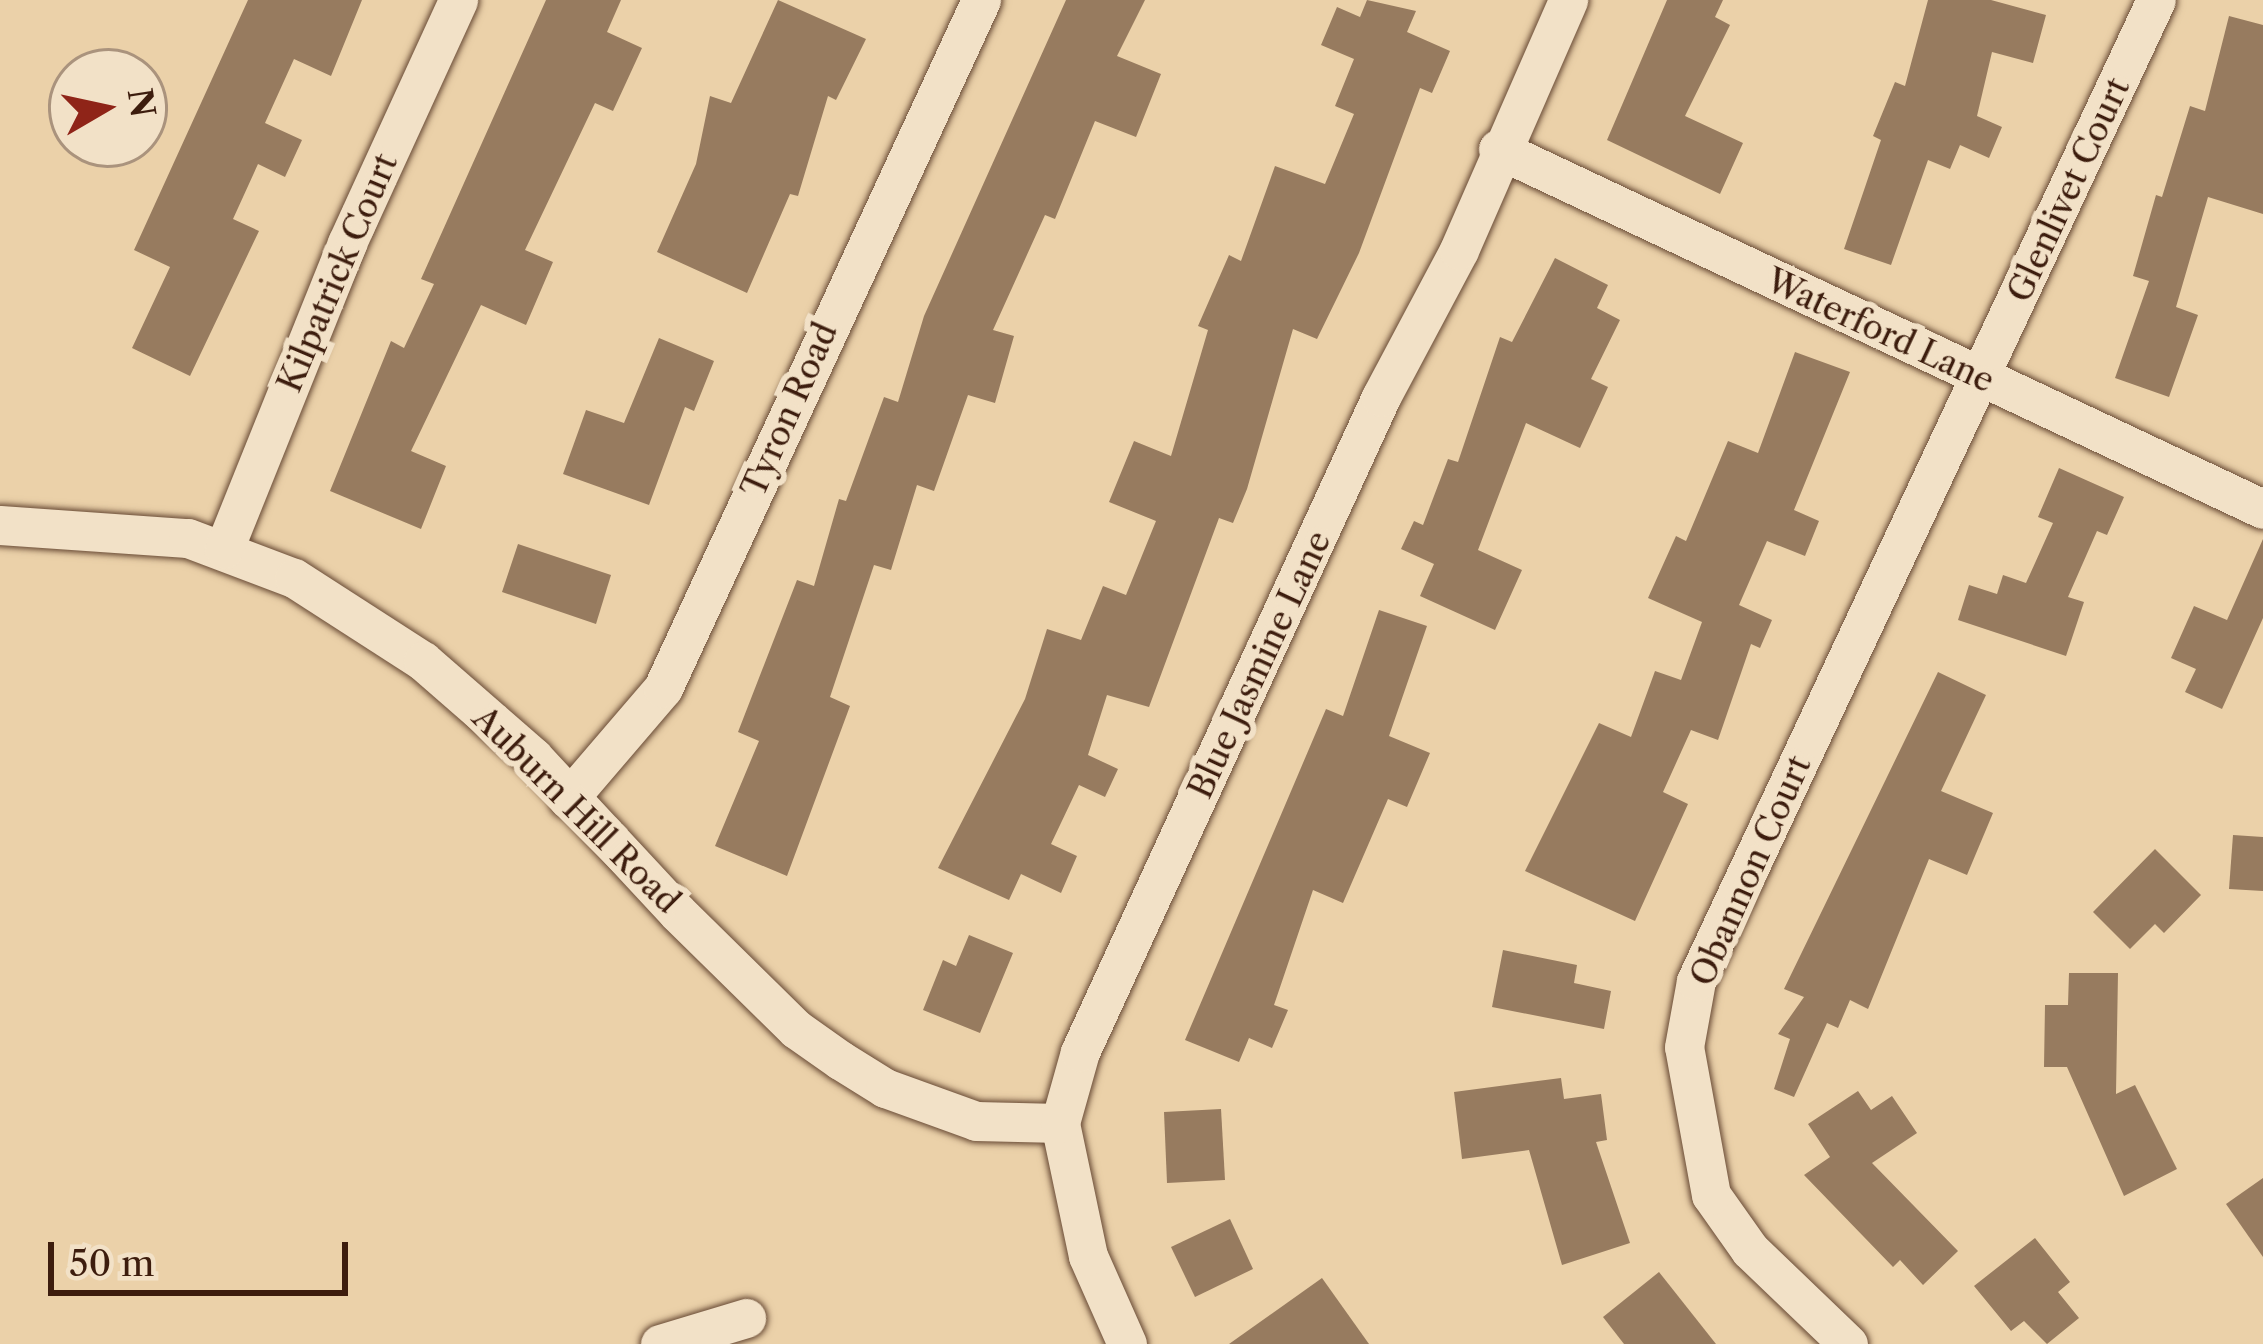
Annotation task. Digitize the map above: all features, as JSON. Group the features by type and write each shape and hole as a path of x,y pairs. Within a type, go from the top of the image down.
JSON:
{"street":[{"name":"Kilpatrick Court","path":"224,549 347,243 458,0"},
{"name":"Tyron Road","path":"568,799 663,688 981,0"},
{"name":"Blue Jasmine Lane","path":"1127,1344 1088,1256 1060,1123 1089,1033 1382,397 1459,250 1498,149 1568,0"},
{"name":"Glenlivet Court","path":"1982,380 2156,0"},
{"name":"Waterford Lane","path":"1498,149 2263,509"},
{"name":"Obannon Court","path":"1848,1344 1750,1250 1711,1195 1684,1047 1696,981 1982,380"},
{"name":"Auburn Hill Road","path":"0,525 76,526 224,549 294,578 423,662 533,757 568,799 796,1029 886,1088 976,1121 1060,1123"},
{"path":"660,1344 746,1318"}],"building":[{"path":"248,0 362,0 331,76 294,59 265,123 302,140 285,177 258,164 233,219 259,231 190,376 132,348 170,267 134,250"},
{"path":"546,0 621,0 607,32 642,48 613,111 595,103 525,250 553,262 526,325 481,305 411,451 446,466 421,529 330,491 391,341 404,348 434,284 421,279"},
{"path":"778,0 866,39 836,100 828,96 798,196 790,194 747,293 657,252 696,164 710,96 731,103"},
{"path":"1066,0 1145,0 1117,56 1161,74 1136,137 1095,121 1055,219 1045,215 993,330 1014,336 995,403 968,395 934,491 917,485 891,570 874,565 830,697 850,706 787,876 715,846 759,741 738,732 797,580 814,586 839,499 846,501 884,397 898,402 924,316"},
{"path":"1367,0 1416,11 1407,32 1450,51 1432,93 1420,88 1359,253 1317,339 1293,329 1247,489 1233,523 1219,518 1149,707 1107,695 1088,755 1118,769 1105,797 1079,785 1051,844 1077,856 1061,893 1021,874 1009,900 938,868 1025,699 1047,629 1081,640 1103,586 1126,595 1156,521 1109,502 1134,441 1171,456 1208,330 1198,326 1229,255 1241,261 1275,166 1325,184 1354,114 1335,106 1354,59 1321,45 1337,7 1360,17"},
{"path":"1667,0 1723,0 1715,17 1730,25 1685,116 1743,143 1720,194 1607,140"},
{"path":"1928,0 1991,0 2046,15 2033,63 1992,52 1977,116 2002,127 1989,158 1960,145 1950,169 1928,160 1891,265 1844,249 1881,140 1873,136 1895,82 1905,86"},
{"path":"2229,16 2263,25 2263,214 2208,197 2176,307 2198,315 2169,397 2115,378 2149,281 2133,276 2156,195 2162,197 2190,106 2205,111"},
{"path":"1555,258 1608,285 1597,308 1620,320 1591,379 1608,387 1580,448 1526,423 1478,550 1522,570 1495,630 1420,596 1434,564 1401,549 1414,521 1423,525 1448,459 1458,462 1500,337 1512,342"},
{"path":"659,338 714,361 694,411 685,407 649,505 563,474 586,410 624,423"},
{"path":"1795,352 1850,372 1794,510 1819,521 1805,556 1767,541 1739,605 1772,620 1760,648 1751,644 1718,740 1691,730 1663,792 1688,804 1635,921 1525,871 1599,723 1631,737 1655,671 1681,680 1702,622 1648,598 1676,536 1686,541 1728,441 1758,453"},
{"path":"2059,468 2124,497 2107,535 2097,531 2068,597 2084,602 2066,656 1958,620 1969,585 1997,594 2003,575 2026,583 2053,523 2038,517"},
{"path":"2263,539 2263,618 2222,709 2185,692 2196,669 2171,658 2194,606 2227,620"},
{"path":"518,544 611,575 596,624 502,592"},
{"path":"1379,610 1427,626 1389,736 1430,753 1407,807 1388,799 1343,903 1313,890 1274,1005 1288,1010 1272,1048 1249,1038 1239,1062 1185,1040 1326,709 1343,716"},
{"path":"1938,672 1986,695 1941,791 1993,813 1967,875 1929,859 1868,1009 1850,1000 1838,1028 1827,1023 1794,1097 1774,1089 1790,1039 1778,1034 1804,997 1784,989"},
{"path":"2233,835 2263,837 2263,891 2229,889"},
{"path":"2155,849 2201,895 2164,933 2155,924 2130,949 2093,912"},
{"path":"969,935 1013,953 980,1033 923,1010 943,960 956,966"},
{"path":"1503,950 1577,965 1574,983 1611,991 1604,1029 1492,1007"},
{"path":"2069,973 2118,973 2116,1094 2135,1085 2177,1169 2124,1196 2067,1067 2044,1067 2045,1005 2068,1005"},
{"path":"1561,1078 1564,1099 1601,1094 1607,1140 1596,1142 1630,1243 1562,1265 1529,1150 1462,1159 1454,1092"},
{"path":"1858,1091 1871,1110 1892,1096 1917,1133 1872,1163 1958,1251 1923,1285 1900,1260 1893,1267 1804,1175 1830,1157 1808,1124"},
{"path":"1221,1109 1225,1180 1167,1183 1164,1112"},
{"path":"2263,1178 2263,1257 2226,1204"},
{"path":"1230,1219 1253,1269 1195,1297 1171,1247"},
{"path":"2035,1238 2070,1282 2058,1292 2079,1318 2047,1344 2024,1321 2011,1331 1974,1286"},
{"path":"1659,1272 1716,1344 1624,1344 1603,1317"},
{"path":"1322,1278 1369,1344 1229,1344"}]}
